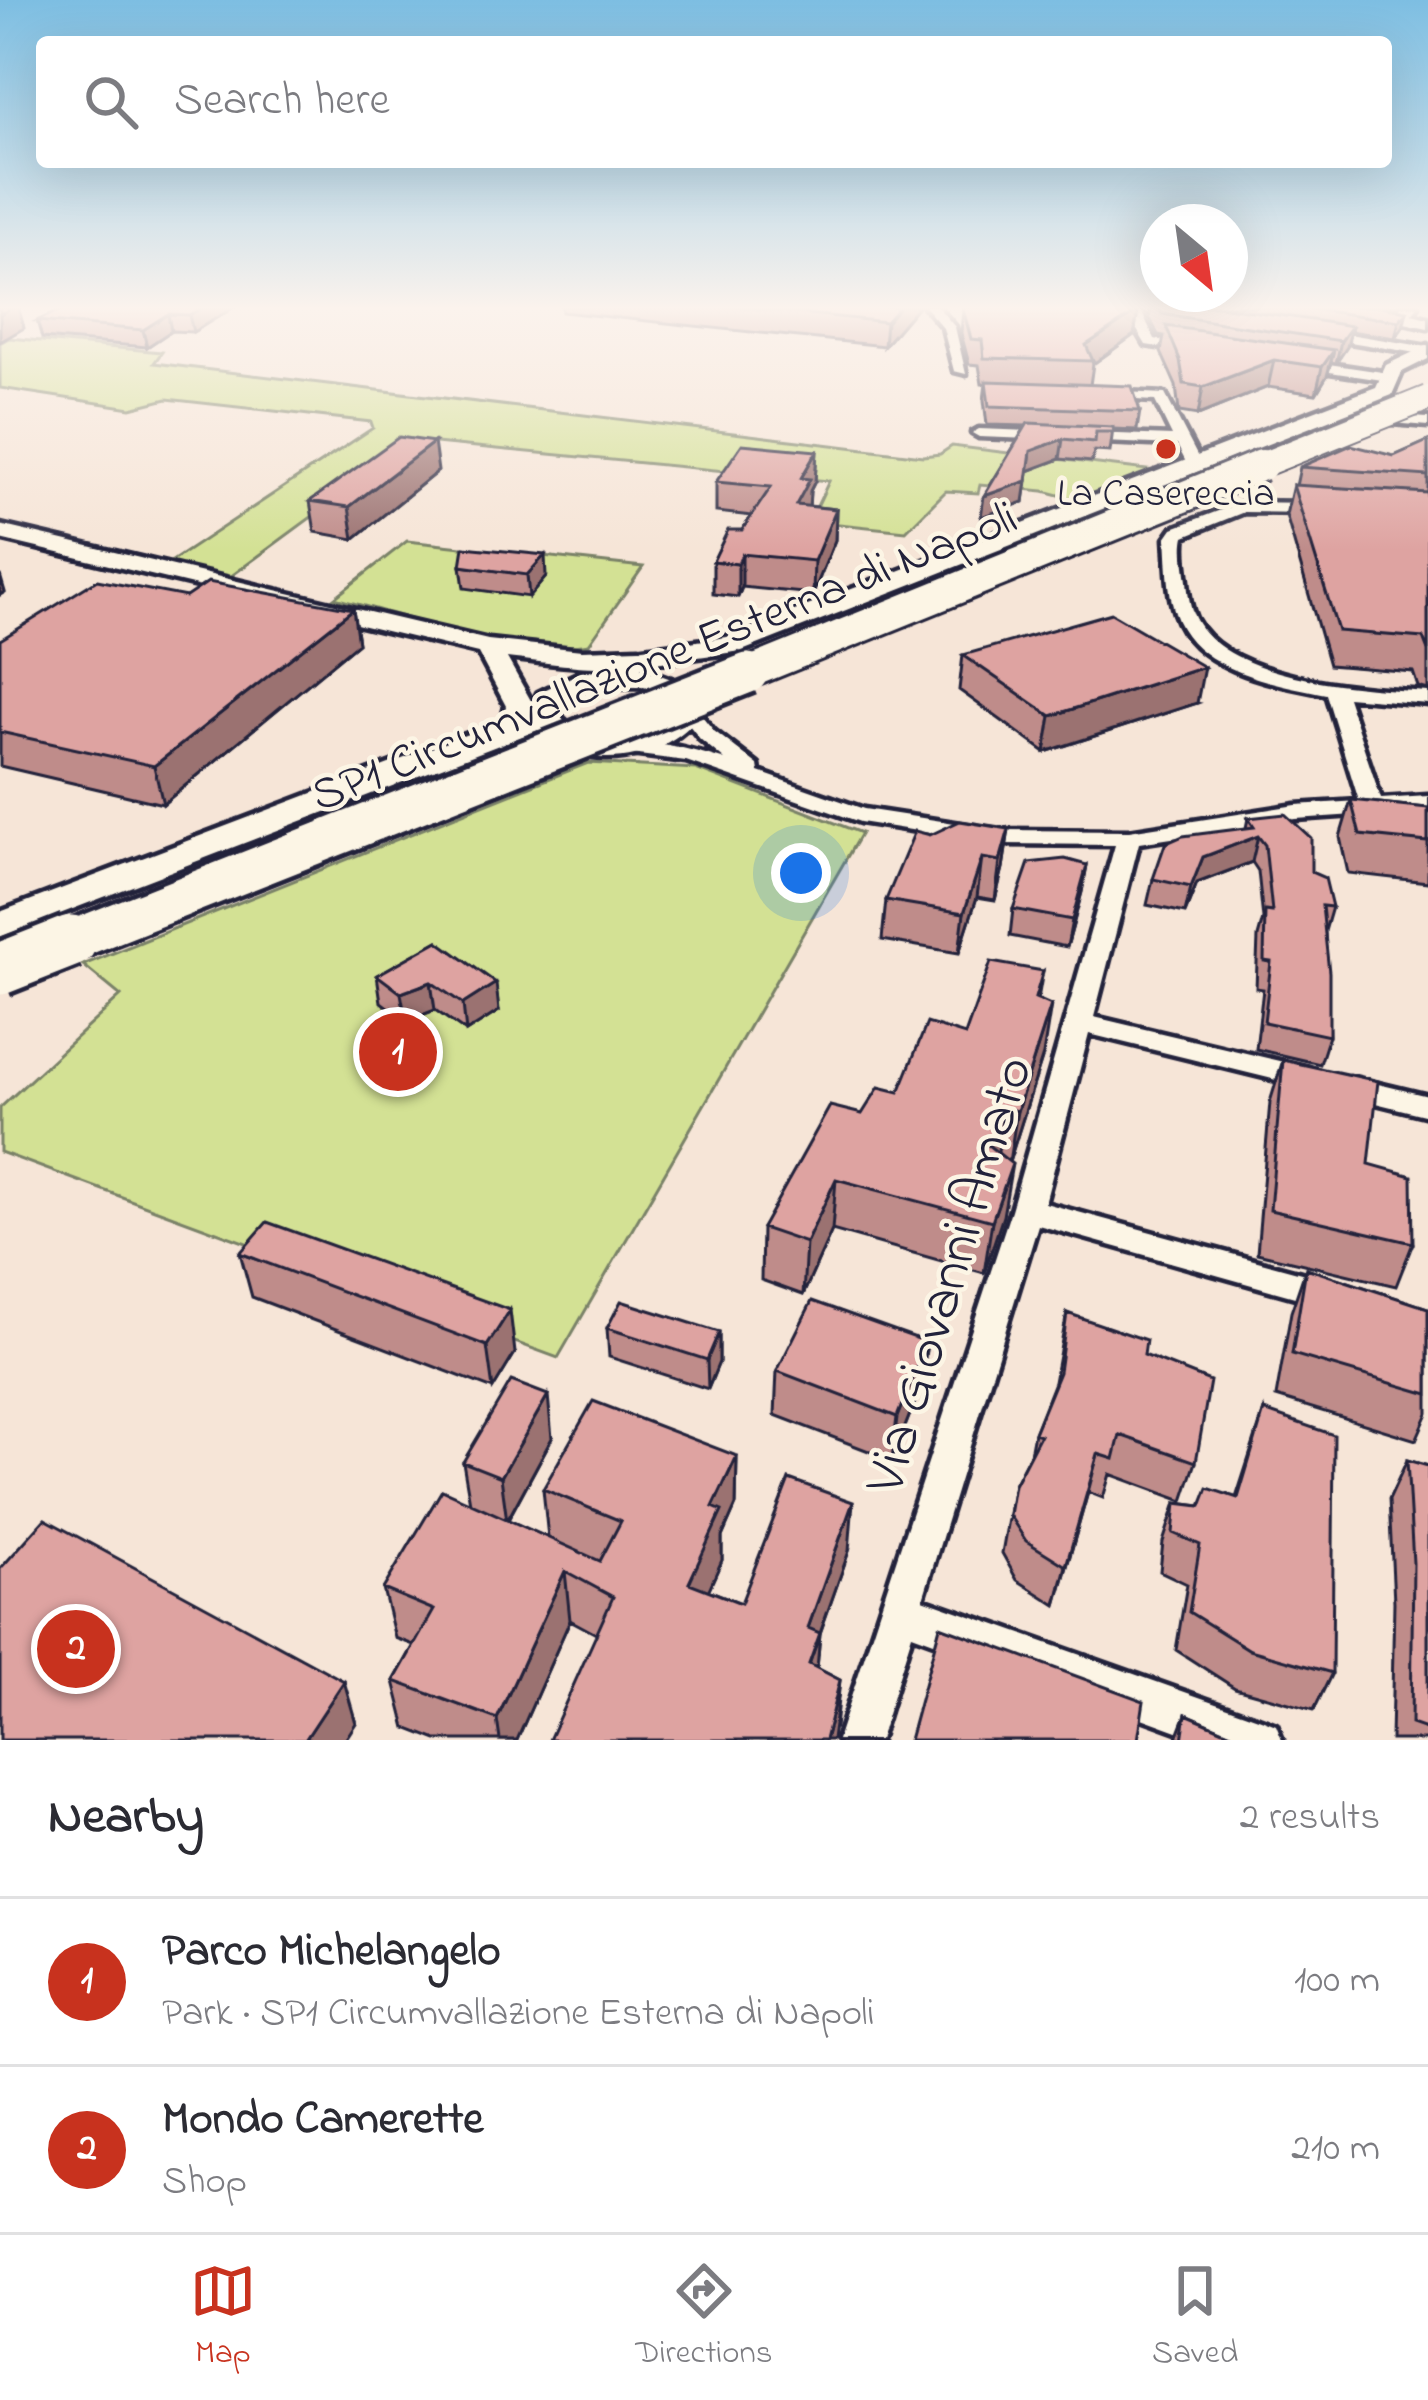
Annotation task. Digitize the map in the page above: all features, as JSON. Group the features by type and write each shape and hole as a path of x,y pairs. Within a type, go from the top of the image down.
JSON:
{"highway":[{"name":"SP1 Circumvallazione Esterna di Napoli","path":"0,939 1418,397"},
{"name":"SP1 Circumvallazione Esterna di Napoli","path":"0,969 350,833 1418,397"}],"main road":[{"path":"610,677 639,656 732,645 1385,391 1418,397"},
{"path":"0,991 610,747 668,735 688,712 1418,397"},
{"path":"0,926 535,717 550,699 574,683 610,677 657,681 685,699 688,712"},
{"path":"535,717 563,737 610,747"}],"street":[{"path":"1380,387 1418,397"},
{"path":"1091,395 1160,397 1194,465"},
{"path":"979,433 1182,441"},
{"path":"1332,509 1242,507 1174,538 1187,622 1199,636 1250,666 1336,693 1428,698"},
{"path":"0,532 488,648 581,658 639,656"},
{"path":"488,648 513,691 520,714 535,717"},
{"path":"581,658 610,677"},
{"path":"1336,693 1371,804"},
{"path":"688,712 707,735 761,779"},
{"path":"610,747 688,755 860,815 1000,837 1129,838 1371,804 1428,803"},
{"name":"Via Giovanni Amato","path":"858,1740 1027,1210 1129,838"},
{"path":"1078,1022 1428,1106"},
{"path":"1027,1210 1361,1302"},
{"path":"899,1610 1261,1740"}],"green space":[{"path":"354,387 923,456 940,454 952,446 1155,471 1078,500 1044,491 980,485 978,493 946,491 906,531 810,521 829,481 415,441 230,577 169,563 373,428 371,422 167,399 131,408 0,388"},
{"path":"407,541 643,567 589,644 497,640 334,598"},
{"path":"588,763 696,769 861,833 558,1358 0,1152 0,1108 121,996 83,965"}],"building":[{"path":"987,387 1132,387 1140,411 989,406"},
{"path":"1028,423 1113,427 1114,432 1096,432 1095,442 1063,439 1031,451 1027,481 984,496"},
{"path":"399,437 434,442 349,507 310,501"},
{"path":"1428,441 1428,476 1300,467 1351,445 1394,456"},
{"path":"742,444 817,451 801,478 810,479 796,505 836,509 814,561 742,554 738,564 713,561 728,530 742,530 771,487 716,482"},
{"path":"1293,485 1428,493 1428,651 1423,638 1338,631"},
{"path":"464,547 545,555 527,575 461,566"},
{"path":"97,580 186,597 208,582 353,609 154,766 0,732 0,640"},
{"path":"1111,613 1204,667 1051,716 963,655"},
{"path":"1351,800 1428,808 1428,842 1360,835"},
{"path":"1285,814 1311,838 1311,872 1325,878 1332,907 1322,906 1329,1036 1264,1022 1271,962 1264,961 1265,911 1272,912 1265,845 1258,836 1203,857 1191,887 1153,879 1165,844 1183,836 1254,827 1248,818"},
{"path":"960,821 1009,829 1000,861 982,858 964,913 886,900 915,831 930,835"},
{"path":"1065,859 1087,865 1072,920 1013,909 1029,863"},
{"path":"438,941 496,983 463,1004 431,982 401,993 377,975"},
{"path":"991,962 1043,971 1035,998 1051,1005 1017,1111 1004,1108 988,1145 1012,1164 992,1221 836,1179 806,1243 762,1228 830,1106 862,1114 879,1087 899,1092 927,1023 965,1035"},
{"path":"1283,1060 1378,1081 1369,1164 1412,1176 1413,1243 1270,1210"},
{"path":"267,1222 510,1310 487,1346 240,1253"},
{"path":"1306,1268 1428,1308 1428,1394 1292,1354"},
{"path":"621,1301 719,1332 707,1360 607,1328"},
{"path":"812,1301 927,1342 897,1417 777,1371"},
{"path":"1067,1313 1146,1340 1144,1355 1210,1381 1196,1462 1120,1435 1114,1459 1098,1454 1066,1566 1026,1541 1009,1515 1014,1485 1040,1435 1034,1433 1059,1372"},
{"path":"511,1381 548,1395 501,1477 463,1462"},
{"path":"593,1401 737,1456 713,1507 722,1511 689,1583 741,1603 789,1479 853,1502 808,1628 820,1633 809,1664 840,1680 825,1740 549,1740 613,1597 565,1571 497,1719 394,1681 434,1610 383,1589 442,1490 600,1561 621,1521 543,1489"},
{"path":"1264,1411 1334,1435 1332,1673 1250,1650 1189,1612 1200,1545 1173,1533 1176,1503 1201,1506 1208,1488 1238,1498"},
{"path":"1407,1460 1428,1466 1428,1730 1411,1724 1413,1563"},
{"path":"45,1519 344,1681 305,1740 0,1740 0,1569"},
{"path":"940,1626 1144,1701 1138,1740 909,1740"},
{"path":"1186,1714 1247,1740 1182,1740"}],"place":[{"name":"La Casereccia","path":"1166,449"},
{"name":"Parco Michelangelo","path":"398,1052"},
{"name":"Mondo Camerette","path":"76,1649"}]}
